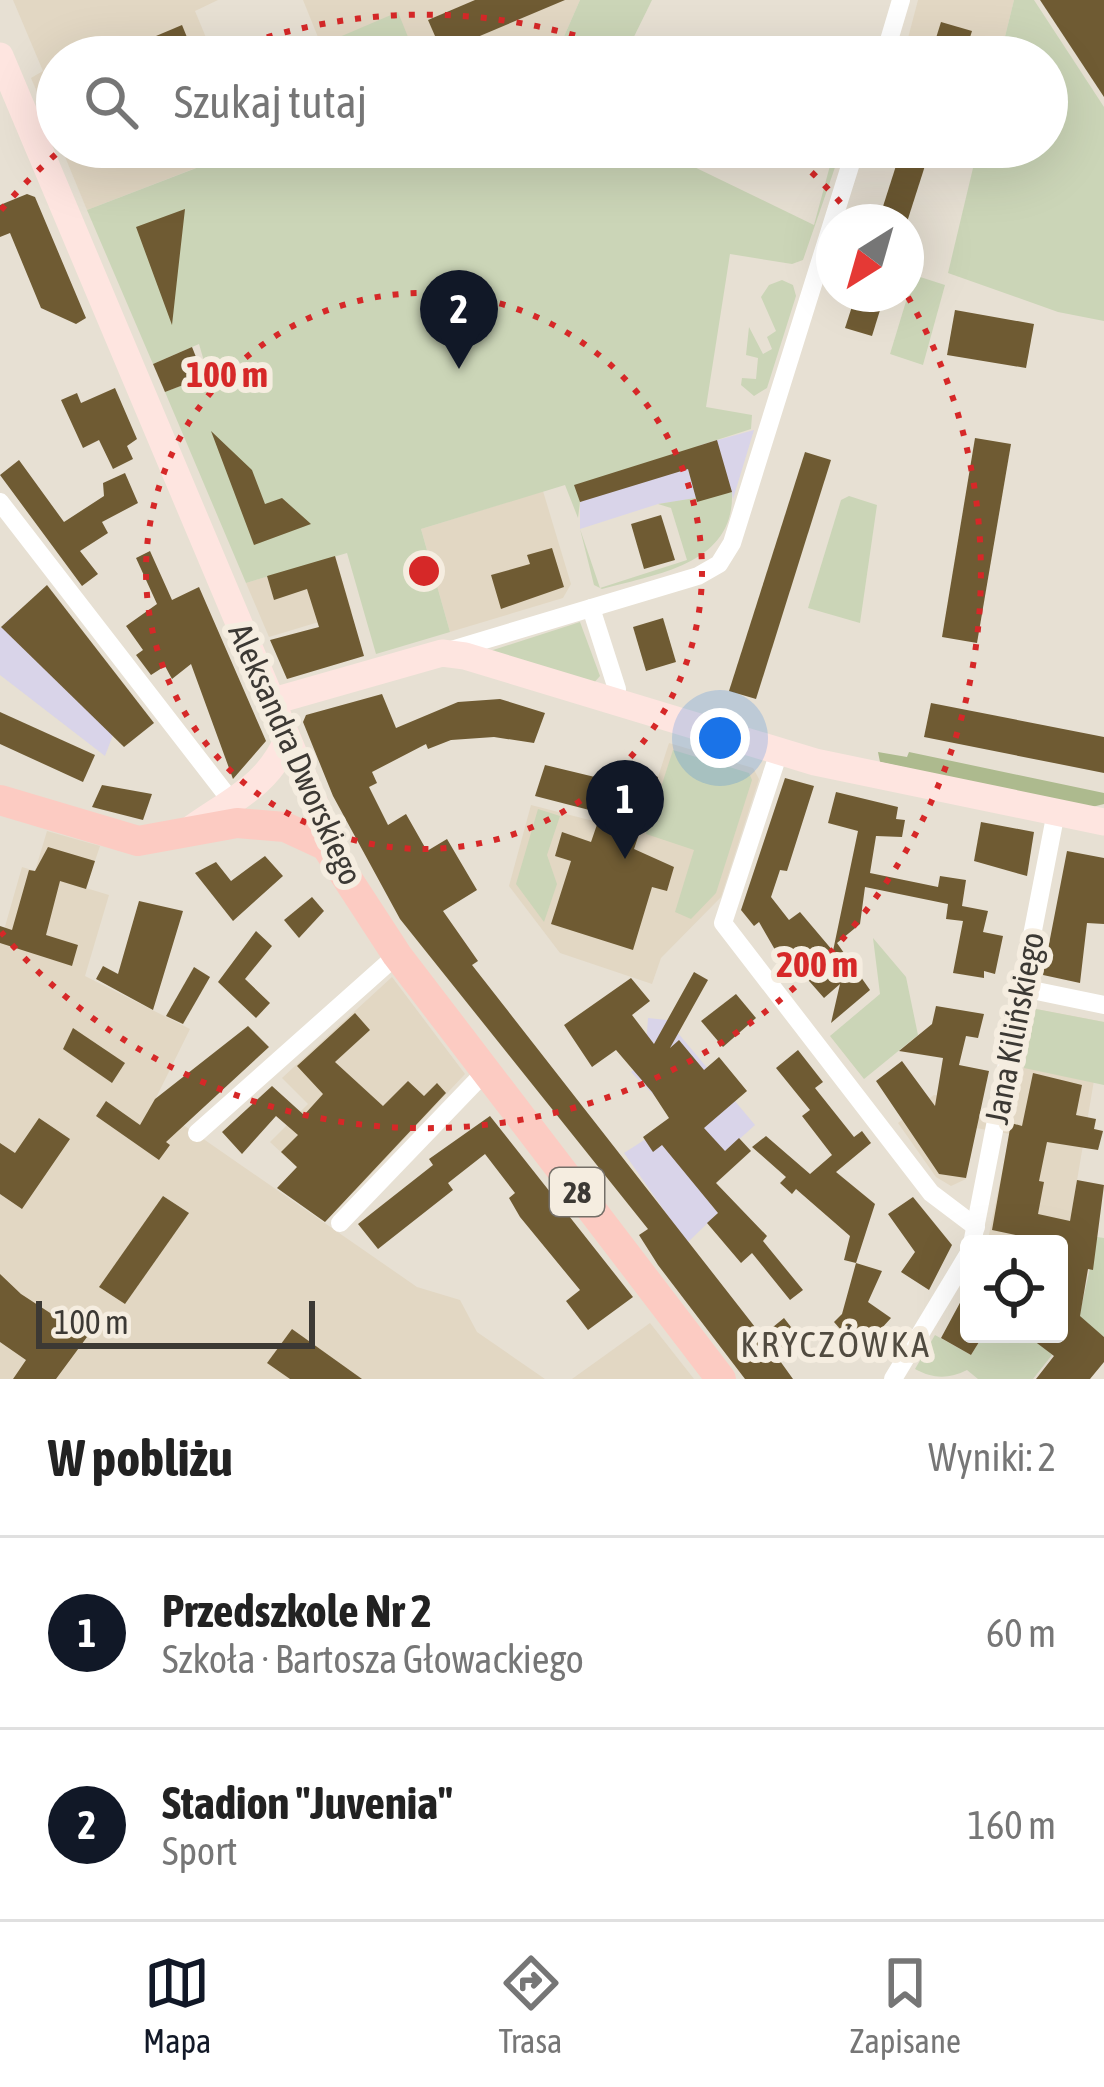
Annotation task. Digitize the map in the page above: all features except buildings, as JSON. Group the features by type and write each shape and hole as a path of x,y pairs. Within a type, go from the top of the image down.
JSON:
{"main road":[{"name":"28","path":"0,800 139,841 237,823 285,827 306,833 337,856"},
{"name":"Aleksandra Dworskiego","path":"337,856 397,956 721,1379"}],"street":[{"path":"890,36 901,0"},
{"name":"Aleksandra Dworskiego","path":"0,56 36,142"},
{"name":"Aleksandra Dworskiego","path":"47,168 337,856"},
{"path":"270,702 698,576 719,564 732,543 849,168"},
{"path":"0,502 232,802"},
{"path":"591,608 617,689 614,701"},
{"path":"442,653 779,752 1104,823"},
{"path":"186,833 257,787 273,771 287,740"},
{"path":"779,752 722,923 931,1193 974,1235"},
{"path":"257,787 284,785 317,808"},
{"name":"Jana Kilińskiego","path":"974,1235 1055,812"},
{"path":"197,1133 397,956"},
{"path":"1022,988 1104,1004"},
{"path":"340,1223 486,1071"},
{"path":"893,1379 960,1268"}],"shaded area":[{"path":"13,0 218,0 195,11 205,36 36,36 36,54"},
{"path":"303,0 580,0 564,36 318,36"},
{"path":"918,0 1014,0 1005,36 909,36"},
{"path":"70,168 196,168 87,210"},
{"path":"754,430 733,499 732,493 658,504 580,529 580,502 700,445"},
{"path":"543,491 571,584 563,598 450,632 421,529"},
{"path":"335,556 352,612 269,637 246,583"},
{"path":"12,616 82,677 113,735 105,756 0,675 0,628"},
{"path":"669,743 753,768 759,779 721,897 661,958 652,984 560,953 509,886 531,805 640,833"},
{"path":"47,831 100,846 86,888 109,895 85,976 190,1029 153,1104 417,1287 460,1300 477,1332 545,1379 0,1379 0,944 22,867 35,871"},
{"path":"392,977 465,1074 355,1191 337,1175 297,1167 270,1142 308,1104 282,1078"},
{"path":"1036,1009 1104,1022 1066,1235 989,1235 1010,1134 976,1128 966,1179 951,1186 936,1177 898,1123 934,1095 981,1103 978,1117 1012,1123"},
{"path":"648,1018 667,1020 755,1125 693,1181 718,1213 687,1243 624,1153 677,1119 631,1072 645,1061"},
{"path":"650,1323 694,1379 572,1379"}],"green space":[{"path":"580,0 652,0 634,36 564,36"},
{"path":"1014,0 1034,0 1058,36 1005,36"},
{"path":"398,12 408,36 342,36"},
{"path":"1068,52 1104,107 1104,321 1058,312 948,273 973,168 1068,168"},
{"path":"196,168 696,168 814,225 816,218 816,222 803,260 792,264 730,254 706,407 752,415 751,429 701,445 580,502 578,518 565,485 421,529 450,632 376,654 347,553 246,583 165,392 208,375 199,344 153,364 87,210"},
{"path":"829,168 835,168 822,204 820,204"},
{"path":"924,278 945,285 923,365 890,354 903,312 924,312"},
{"path":"782,280 793,285 796,296 767,388 754,396 741,385 742,378 756,379 758,358 746,355 749,327 763,354 772,349 767,337 776,331 761,297 769,285"},
{"path":"732,492 721,536 706,551 668,571 600,588 687,560 671,508 658,504"},
{"path":"849,496 877,505 860,623 808,608 841,500"},
{"path":"580,529 600,588 594,585"},
{"path":"580,622 600,676 593,684 490,651"},
{"path":"673,750 749,773 752,780 716,893 691,919 675,912 694,850 646,834"},
{"path":"878,752 907,757 909,752 1104,793 1104,804 1088,808 880,762"},
{"path":"538,809 560,816 547,855 557,884 544,922 516,884"},
{"path":"873,938 906,977 918,1035 864,1079 830,1036 880,994"},
{"path":"1036,1009 1104,1022 1104,1085 1024,1068"},
{"path":"1097,1237 1104,1238 1104,1337 1079,1317"},
{"path":"935,1335 971,1355 978,1343 1040,1343 1052,1355 1033,1379 978,1379 967,1370 941,1377 915,1369"}],"place":[{"name":"Stadion \"Juvenia\"","path":"459,369"},
{"name":"Przedszkole Nr 2","path":"625,859"}],"district":[{"name":"KRYCZÓWKA","path":"836,1344"}]}
